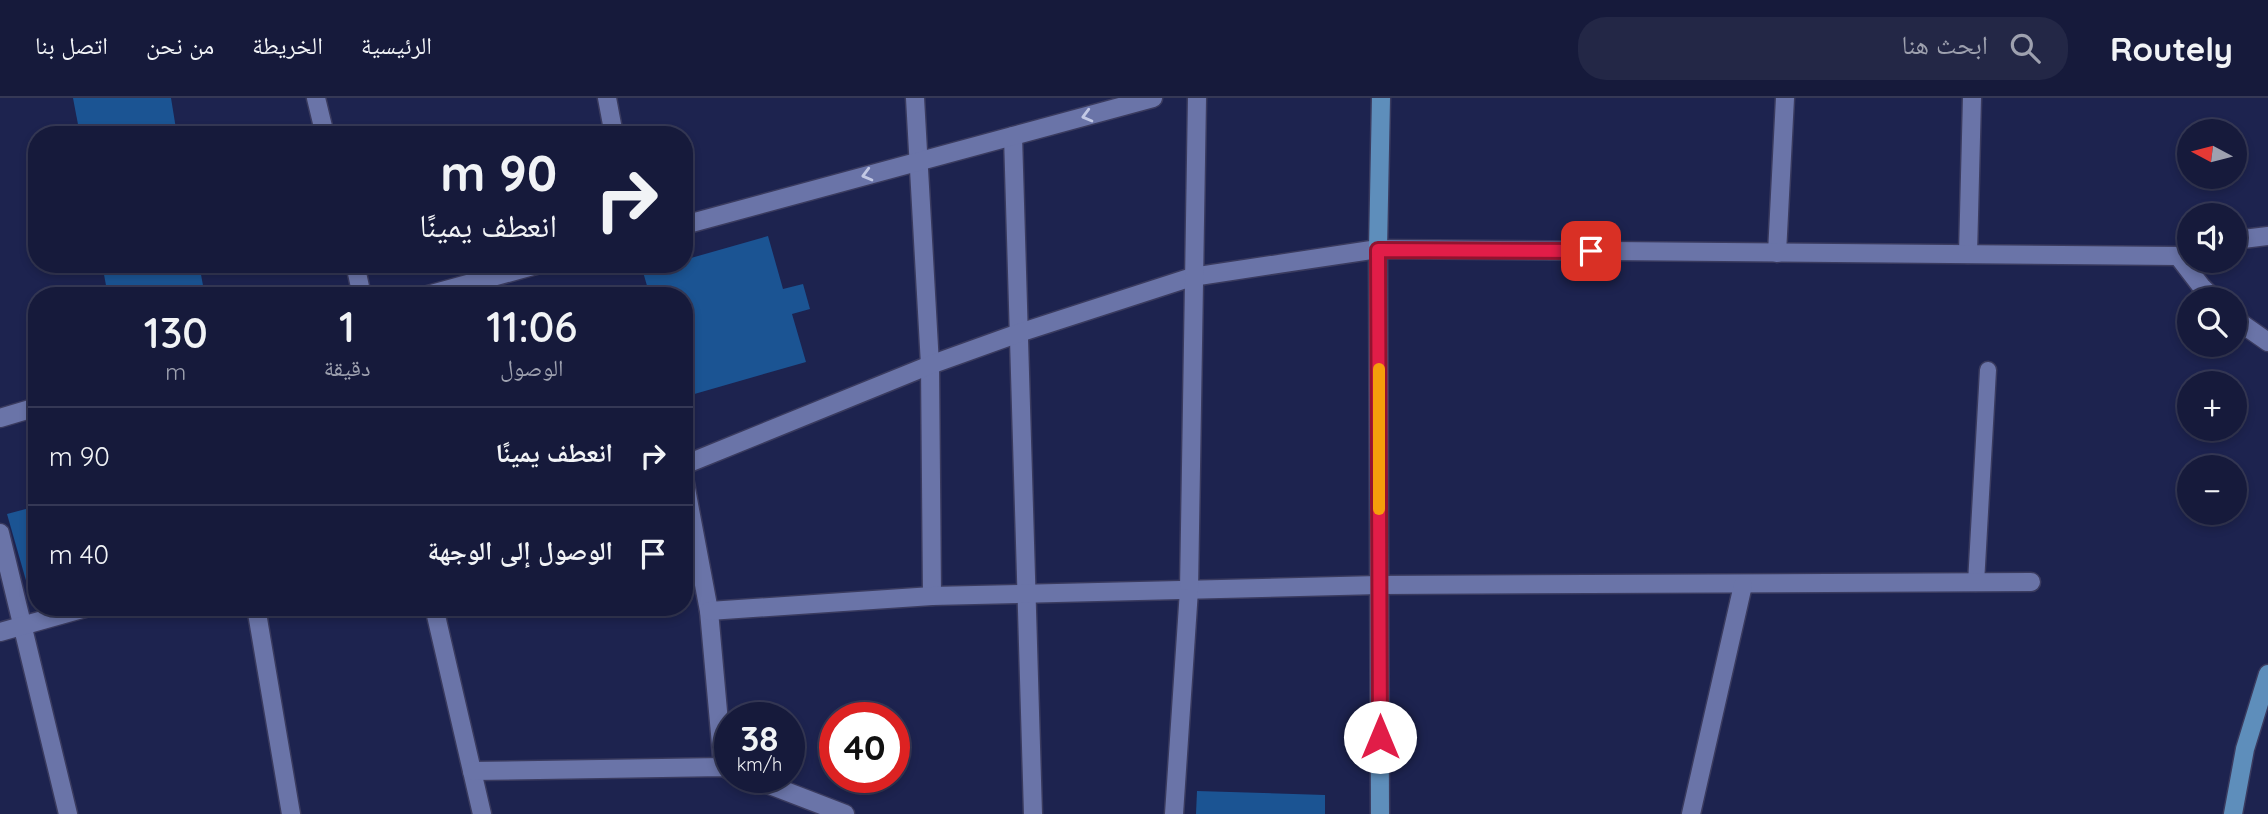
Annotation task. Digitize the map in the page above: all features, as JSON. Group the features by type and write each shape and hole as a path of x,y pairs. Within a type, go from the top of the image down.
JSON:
{"street":[{"path":"316,98 323,126"},
{"path":"607,98 612,126"},
{"path":"915,98 930,365 932,596"},
{"path":"693,223 1153,98"},
{"path":"1174,814 1189,590 1197,98"},
{"path":"1381,98 1378,250 1382,814"},
{"path":"1777,253 1785,98"},
{"path":"1968,254 1972,98"},
{"path":"1013,136 1033,814"},
{"path":"2247,239 2268,236"},
{"path":"693,461 930,365 1192,277 1378,250 2177,254"},
{"path":"457,287 507,273"},
{"path":"2247,327 2268,342"},
{"path":"0,418 28,410"},
{"path":"693,526 709,611 719,702"},
{"path":"0,533 68,814"},
{"path":"709,611 932,596 1379,584 1743,585 2031,582"},
{"path":"1691,814 1743,585"},
{"path":"0,632 58,616"},
{"path":"258,616 291,814"},
{"path":"436,616 482,814"},
{"path":"2233,814 2245,749 2268,674"},
{"path":"472,771 714,768"},
{"path":"790,793 845,814"}],"lane":[{"path":"1976,583 1988,370"}],"building":[{"path":"73,98 171,98 176,126 78,126"},
{"path":"768,236 783,289 803,284 810,309 792,314 806,362 693,394 693,287 647,287 643,273 693,273 693,257"},
{"path":"104,273 201,273 203,287 106,287"},
{"path":"28,508 28,588 7,514"},
{"path":"1197,791 1325,795 1325,814 1196,814"}],"slow traffic":[{"path":"1379,369 1379,509"}],"route":[{"path":"1380,737 1378,250 1591,251"}]}
